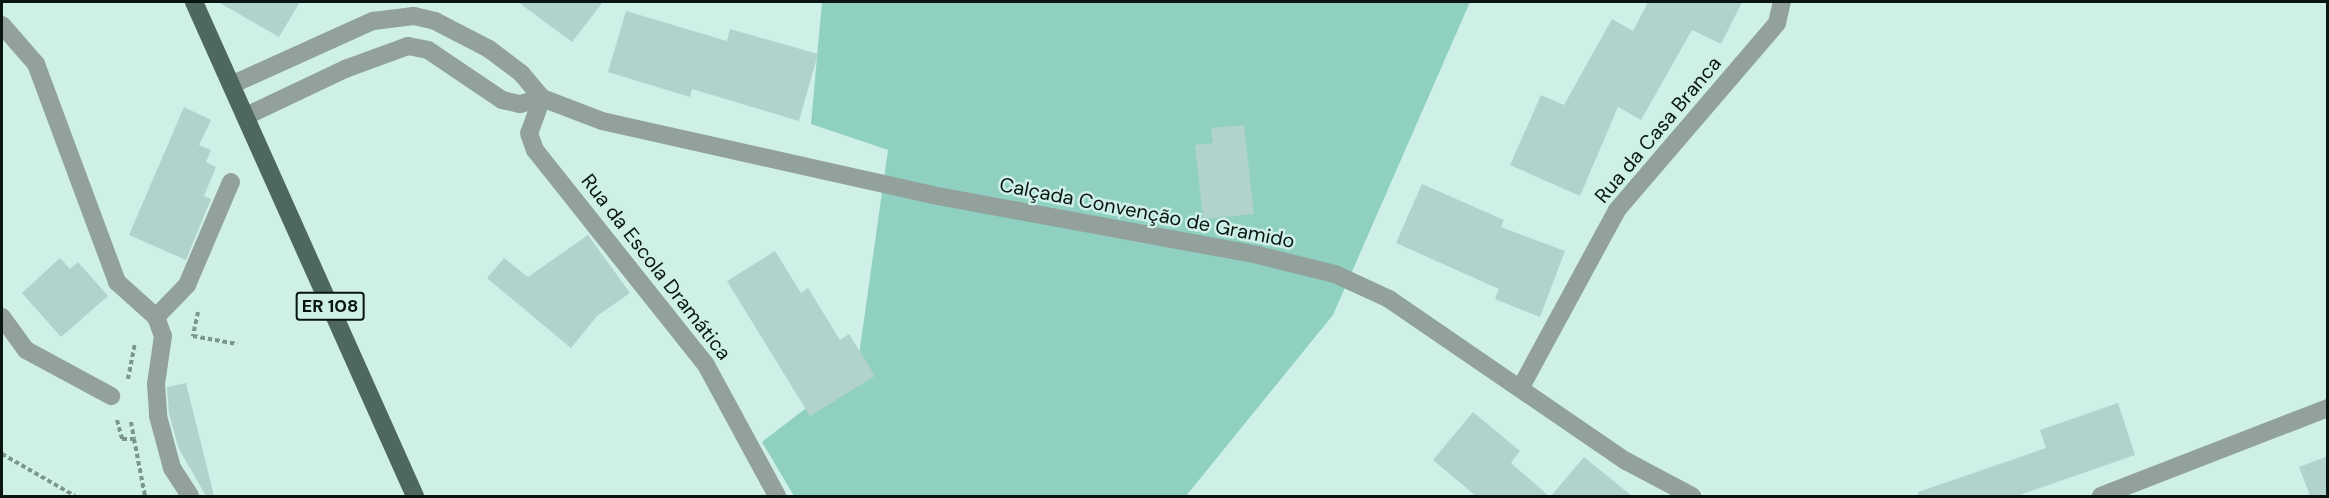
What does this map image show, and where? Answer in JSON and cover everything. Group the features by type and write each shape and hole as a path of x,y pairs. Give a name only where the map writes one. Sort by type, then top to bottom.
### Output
{"main road":[{"name":"ER 108","path":"194,2 415,496"}],"street":[{"name":"Rua da Casa Branca","path":"1521,387 1617,210 1777,24 1782,2"},
{"name":"Calçada Convenção de Gramido","path":"231,85 373,21 396,15 435,21 489,49 521,73 542,98 602,121 932,195 1258,255 1335,274 1389,299 1521,387 1626,461 1692,496"},
{"path":"2,25 36,64 117,282 156,317 163,336 156,384 158,416 172,468 189,496"},
{"name":"Calçada Convenção de Gramido","path":"246,116 345,69 408,46 428,50 502,100 520,104 542,98"},
{"name":"Rua da Escola Dramática","path":"542,98 529,134 535,150 706,365 777,496"},
{"path":"156,317 188,285 231,182"},
{"path":"2,317 26,350 111,396"},
{"path":"2101,496 2328,408"}],"path":[{"path":"199,309 193,336 237,344"},
{"path":"111,396 122,439 134,439 145,496"},
{"path":"2,454 75,496"}],"green space":[{"path":"822,2 1470,2 1333,315 1186,496 794,496 762,442 857,369 888,150 811,124"}],"building":[{"path":"218,2 300,2 279,37"},
{"path":"518,2 603,2 572,42"},
{"path":"1648,2 1742,2 1721,44 1692,30 1641,120 1618,107 1580,196 1510,165 1541,95 1564,105 1612,19 1633,31"},
{"path":"626,11 727,41 730,29 818,54 799,121 692,89 690,97 608,72"},
{"path":"184,107 211,120 199,145 211,150 206,162 216,167 204,196 211,199 186,260 129,235"},
{"path":"1244,125 1254,214 1203,219 1195,145 1213,143 1211,128"},
{"path":"1422,184 1504,220 1501,227 1565,251 1540,317 1495,299 1499,289 1396,243"},
{"path":"588,235 630,293 597,316 571,348 487,278 504,258 528,277"},
{"path":"775,251 801,293 808,288 840,340 849,334 875,376 810,416 727,281"},
{"path":"60,258 70,269 78,262 108,296 61,337 22,293"},
{"path":"186,383 214,496 206,496 179,449 169,414 167,387"},
{"path":"2118,403 2135,455 2017,496 1918,496 1918,492 2046,448 2040,430"},
{"path":"1473,412 1520,451 1511,463 1549,496 1476,496 1433,460"},
{"path":"2328,456 2328,496 2310,496 2299,467"},
{"path":"1584,457 1632,496 1551,496"}]}
